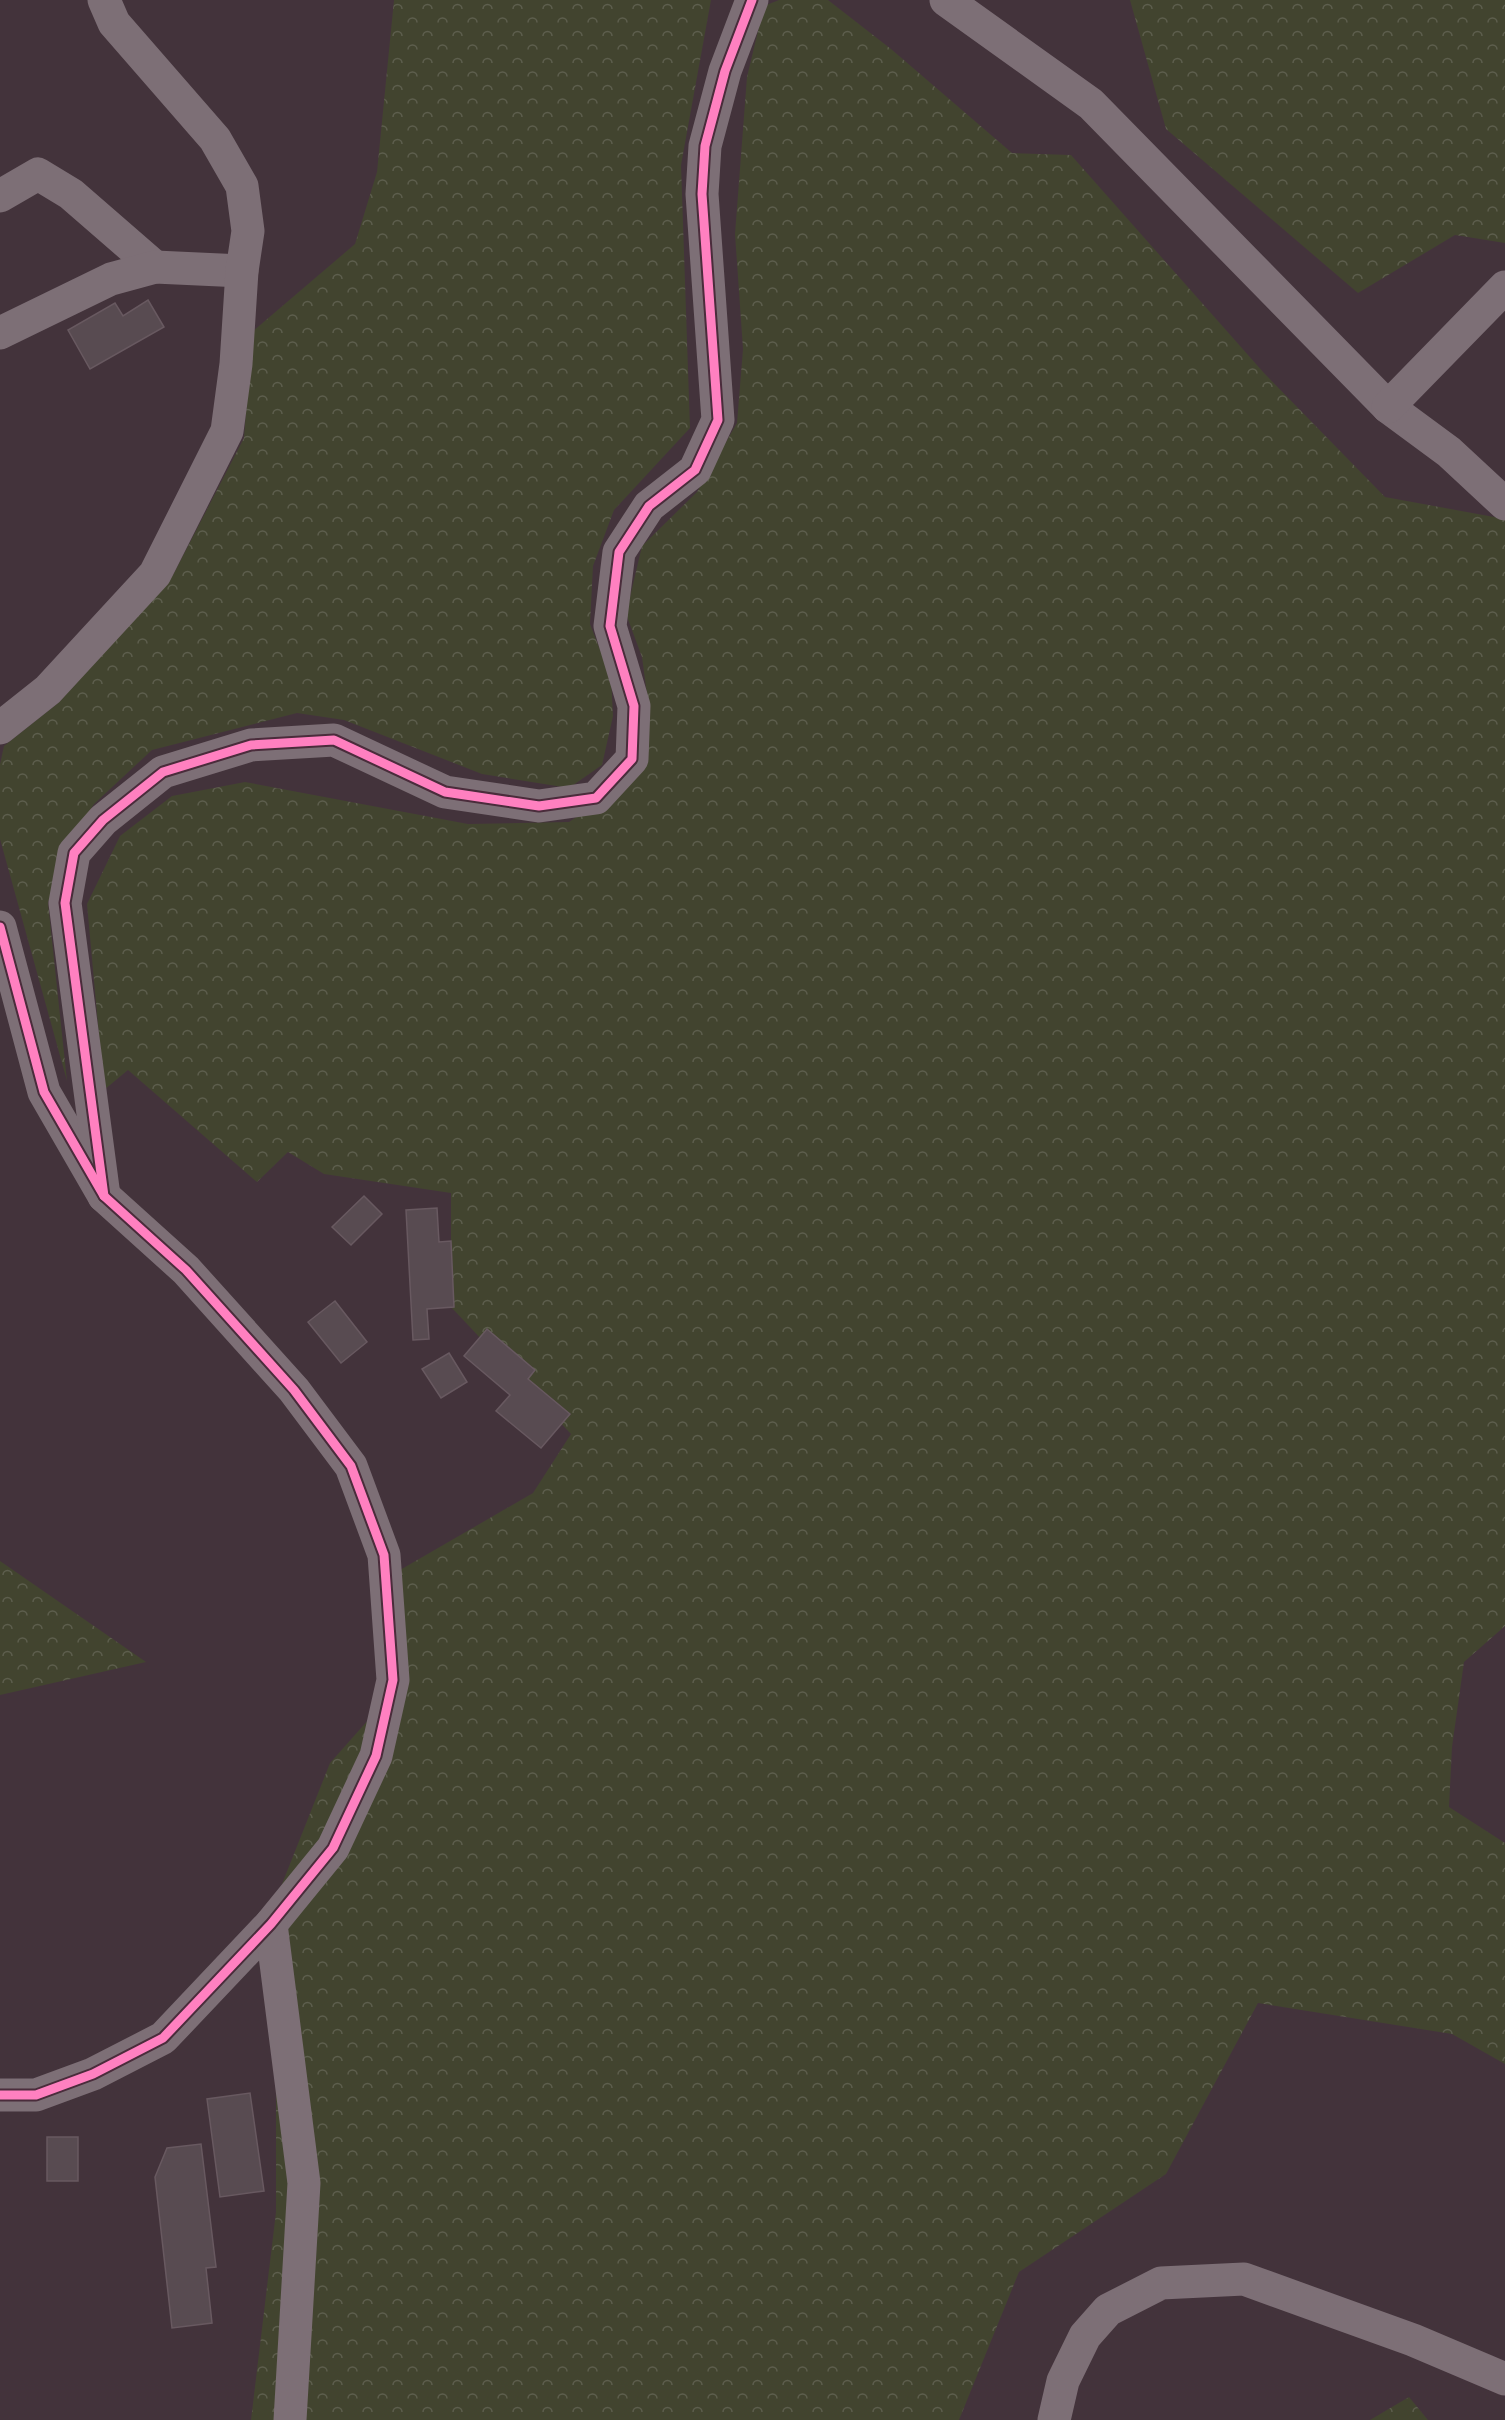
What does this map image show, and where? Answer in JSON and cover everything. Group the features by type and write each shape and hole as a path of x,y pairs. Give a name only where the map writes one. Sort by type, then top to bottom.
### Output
{"street":[{"path":"0,728 48,690 155,574 227,431 236,364 242,271 248,231 242,186 215,139 114,23 104,0"},
{"path":"104,1196 65,903 75,853 102,820 163,772 251,746 334,740 444,792 539,806 596,798 632,759 634,706 610,626 619,552 649,506 695,470 718,420 702,194 705,146 725,71 752,0"},
{"path":"946,0 1091,104 1388,407 1449,452 1505,504"},
{"path":"0,196 38,174 71,194 155,267"},
{"path":"0,333 111,279 155,267 242,271"},
{"path":"1388,407 1505,287"},
{"path":"0,927 44,1092 104,1196 186,1270 294,1390 351,1466 384,1555 393,1680 376,1756 333,1848 271,1924 163,2038 93,2074 36,2095 0,2095"},
{"path":"271,1924 304,2183 300,2288 290,2420"},
{"path":"1054,2420 1063,2381 1085,2336 1108,2310 1161,2283 1244,2280 1413,2340 1505,2379"}],"green space":[{"path":"394,0 711,0 681,165 690,428 614,510 593,566 590,624 611,678 613,716 602,765 569,788 482,774 344,720 297,713 152,750 94,804 67,846 48,903 67,1081 0,839 0,764 4,746 58,703 173,575 244,438 252,332 355,244 377,172"},
{"path":"779,0 828,0 891,49 1012,153 1071,155 1264,373 1385,497 1505,519 1505,1626 1464,1662 1452,1747 1449,1807 1505,1843 1505,2064 1452,2034 1258,2003 1166,2174 1019,2272 959,2420 251,2420 276,2212 276,2073 263,1932 330,1763 409,1674 381,1581 533,1493 571,1434 451,1307 451,1193 324,1174 288,1152 257,1182 128,1070 104,1090 87,904 120,836 172,796 245,782 468,824 569,822 640,774 650,717 642,657 626,614 642,546 697,492 737,423 743,349 735,234 747,77 764,6"},
{"path":"1130,0 1505,0 1505,243 1455,235 1358,293 1166,129"},
{"path":"0,1561 146,1662 0,1695"},
{"path":"1409,2397 1428,2420 1370,2420"}],"building":[{"path":"148,300 164,327 90,369 68,330 115,303 123,316"},
{"path":"364,1196 382,1214 351,1245 332,1227"},
{"path":"437,1208 439,1242 451,1241 454,1307 427,1309 429,1339 413,1340 406,1210"},
{"path":"335,1301 367,1342 341,1363 308,1322"},
{"path":"487,1329 535,1370 528,1379 570,1414 541,1448 496,1411 510,1395 464,1356"},
{"path":"449,1353 467,1382 441,1398 422,1369"},
{"path":"250,2093 264,2191 220,2197 207,2099"},
{"path":"47,2137 78,2137 78,2181 47,2181"},
{"path":"201,2144 216,2267 206,2268 212,2323 172,2328 155,2177 167,2148"}],"cycle path":[{"path":"104,1196 65,903 74,853 103,820 163,772 251,745 334,740 445,792 539,806 596,798 632,759 634,706 610,626 619,552 649,506 695,470 718,420 702,194 705,146 725,71 752,0"},
{"path":"0,927 44,1092 104,1196 186,1270 294,1390 351,1466 384,1555 393,1680 376,1756 333,1848 271,1924 163,2038 93,2074 36,2095 0,2095"}]}
